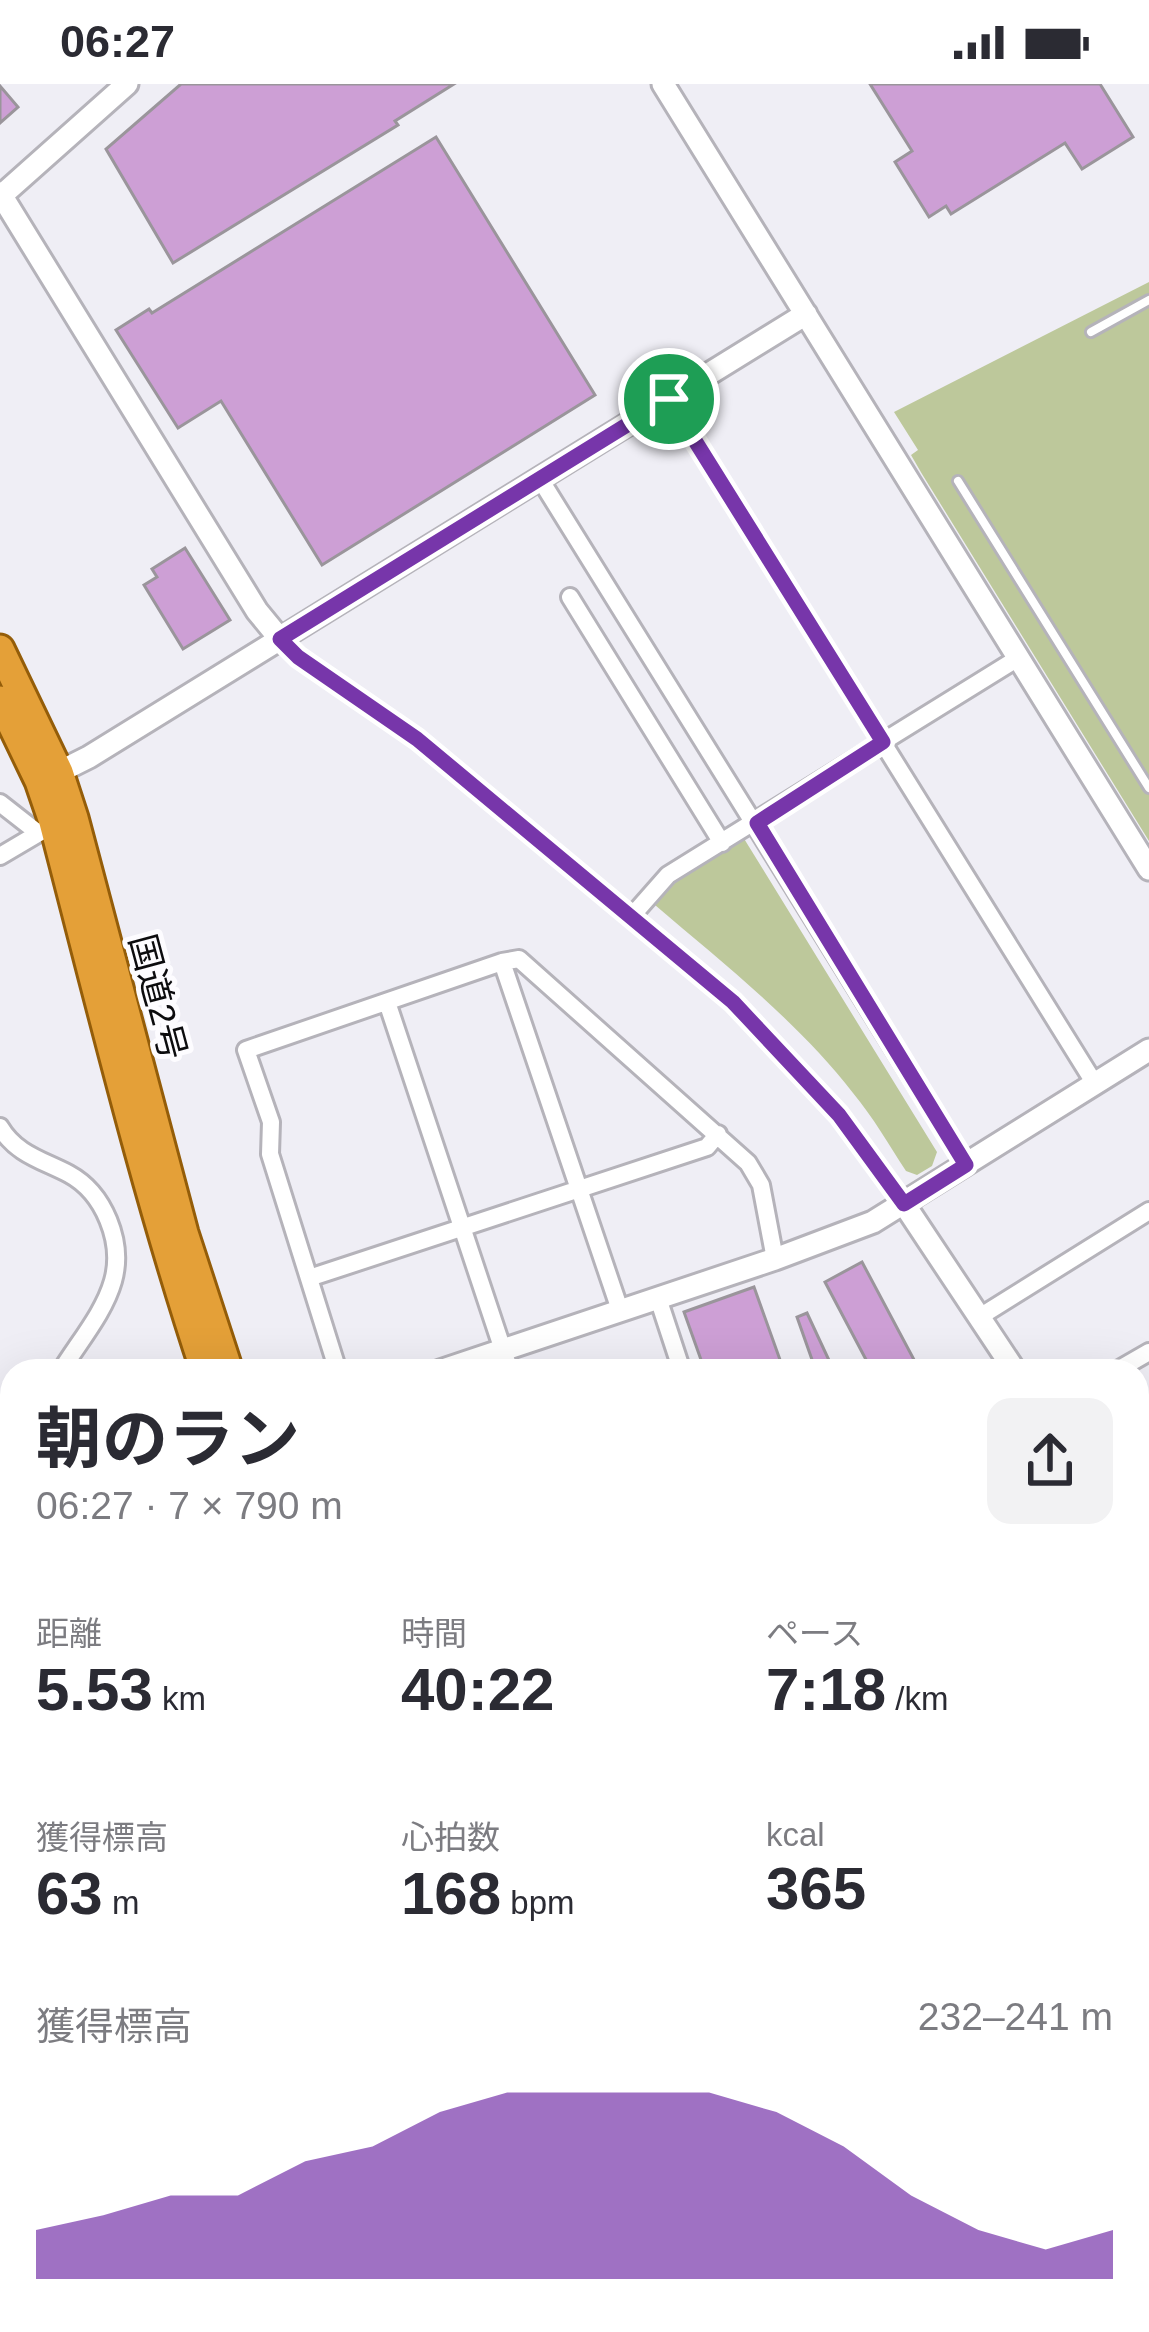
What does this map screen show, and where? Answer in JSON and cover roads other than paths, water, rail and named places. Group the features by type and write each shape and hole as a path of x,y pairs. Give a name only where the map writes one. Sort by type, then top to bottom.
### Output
{"highway":[{"name":"国道2号","path":"0,649 49,777 55,824 161,1239 201,1359"},
{"name":"国道2号","path":"0,700 49,777"},
{"name":"国道2号","path":"55,824 225,1359"}],"street":[{"path":"127,84 1,195 257,611 298,657 417,739 733,1002 839,1115 1008,1359"},
{"path":"663,84 1149,869"},
{"path":"49,777 806,314"},
{"path":"669,399 1095,1084"},
{"path":"540,479 966,1165"},
{"path":"570,597 722,843"},
{"path":"632,917 668,875 1018,658"},
{"path":"0,803 55,824"},
{"path":"0,856 55,824"},
{"path":"334,1359 270,1154 271,1122 246,1050 502,962 519,959 748,1163 760,1185 775,1259"},
{"path":"502,962 620,1310"},
{"path":"387,1002 506,1359"},
{"path":"508,1359 620,1310 873,1222 1149,1050"},
{"path":"0,1126 27,1156 84,1185 109,1219 116,1262 113,1280 69,1359"},
{"path":"309,1278 707,1147 718,1134"},
{"path":"981,1316 1149,1211"},
{"path":"658,1298 678,1359"}],"lane":[{"path":"1090,332 1149,301"},
{"path":"958,481 1149,788"}]}
